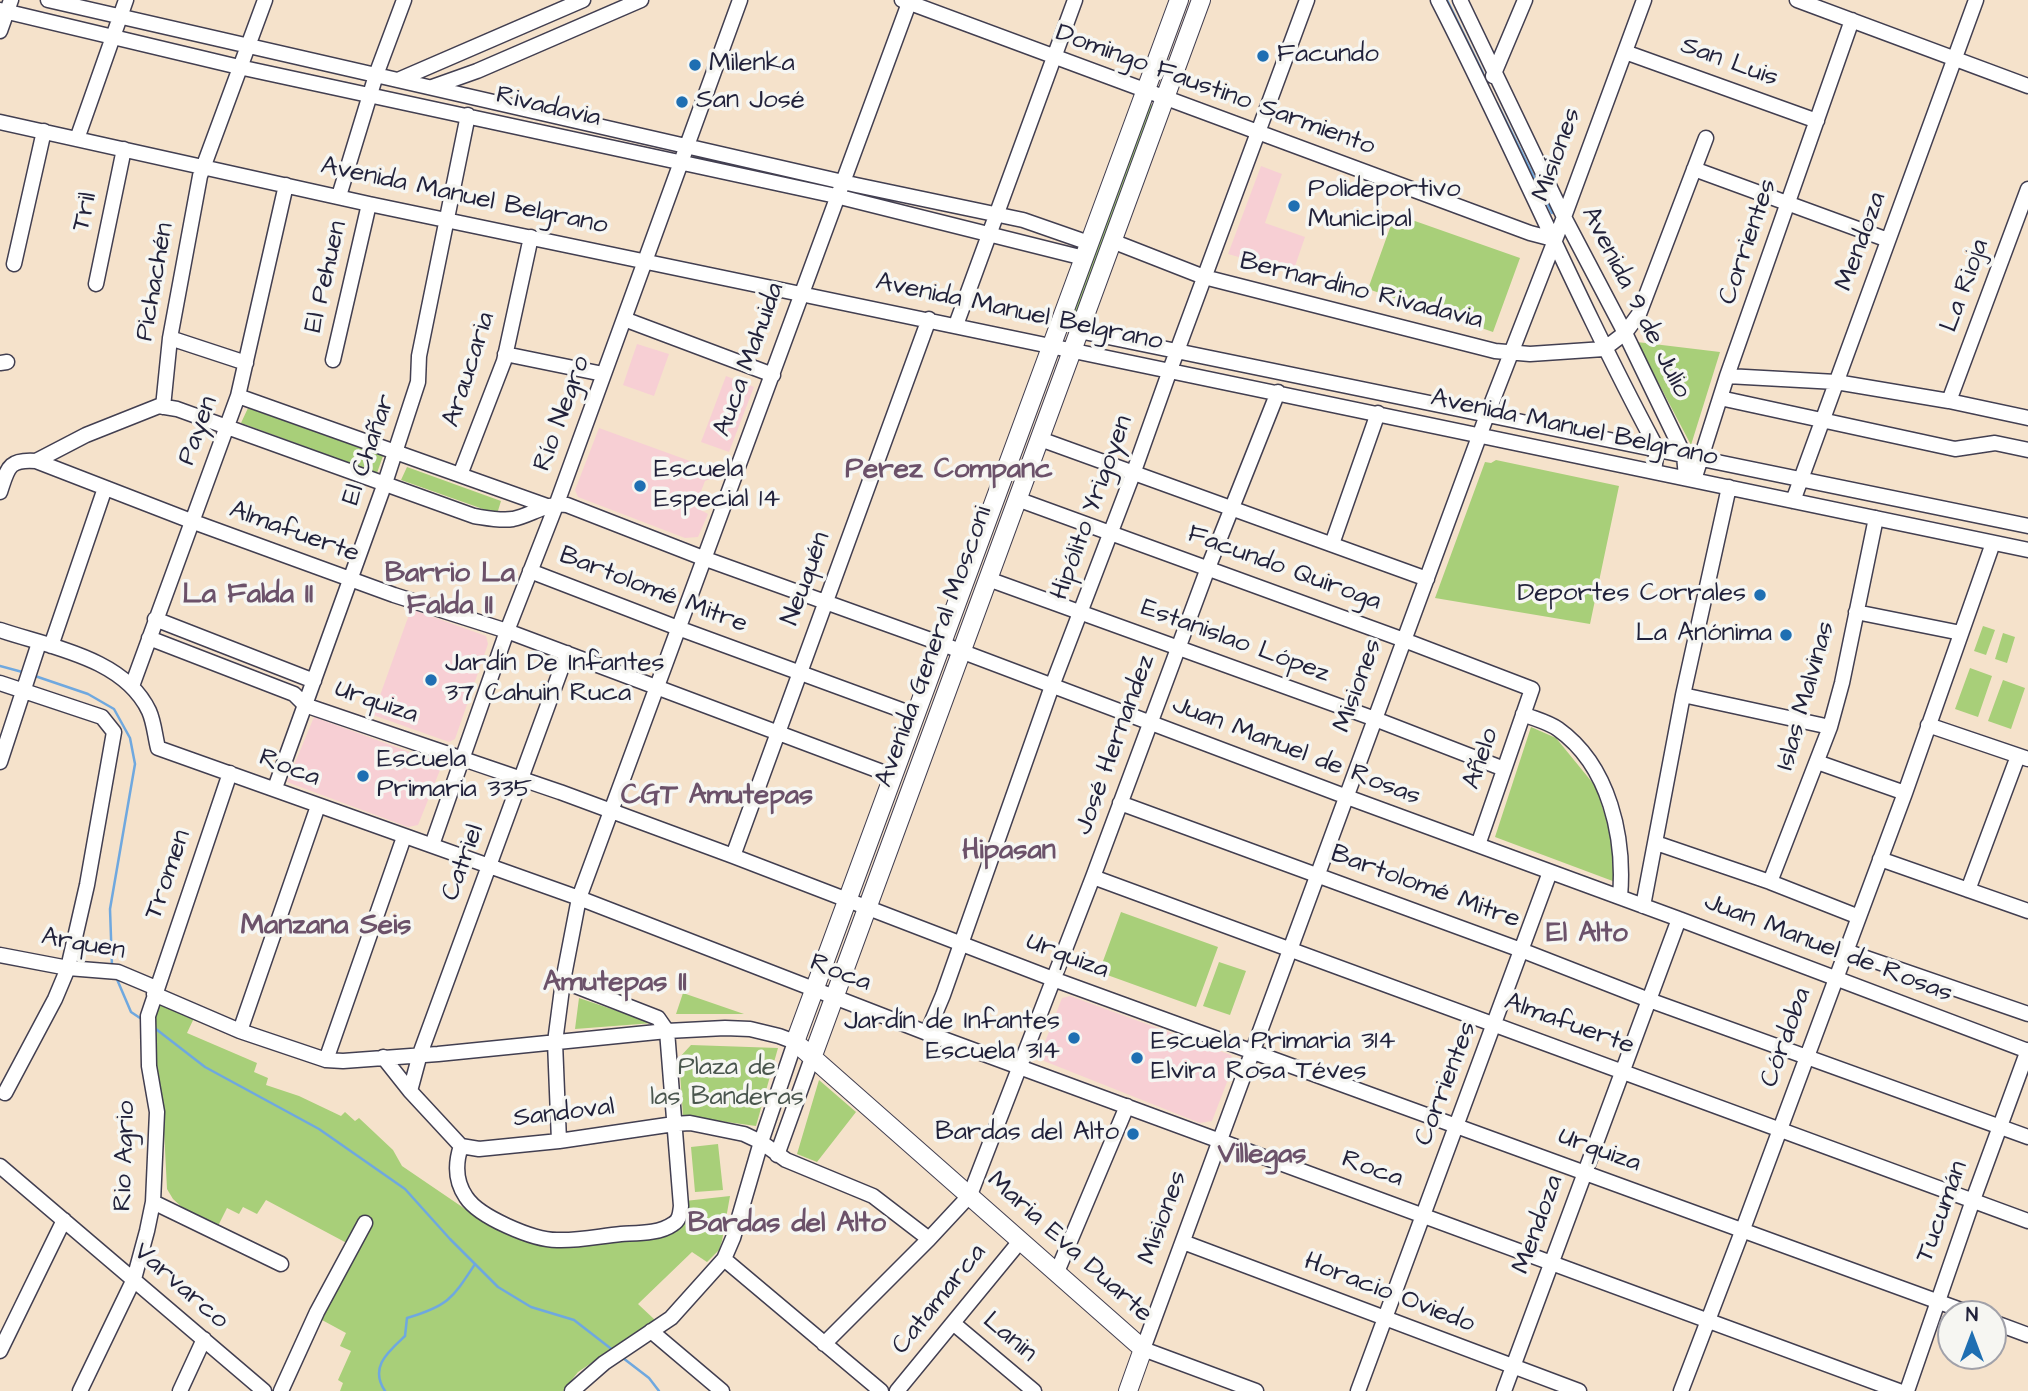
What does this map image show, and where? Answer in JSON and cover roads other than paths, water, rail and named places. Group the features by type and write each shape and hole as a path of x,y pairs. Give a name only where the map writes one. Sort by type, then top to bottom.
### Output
{"main road":[{"name":"Avenida General Mosconi","path":"795,1042 1179,0"},
{"name":"Avenida General Mosconi","path":"811,1058 1201,0"},
{"name":"Maria Eva Duarte","path":"795,1042 1143,1349"},
{"name":"Misiones","path":"1128,1391 1143,1349"}],"street":[{"name":"Rivadavia","path":"48,0 686,146 990,233 1086,251"},
{"path":"77,139 126,0"},
{"name":"Pichachén","path":"163,407 170,338 202,167 211,150 265,0"},
{"path":"339,196 376,75 404,0"},
{"path":"596,20 585,0 398,80 389,88 396,99 433,87 477,71 596,20 641,0"},
{"name":"Río Negro","path":"432,845 552,505 624,319 740,0"},
{"path":"956,325 1075,0"},
{"name":"Hipólito Yrigoyen","path":"927,1033 1052,686 1307,0"},
{"name":"Avenida 9 de Julio","path":"1438,0 1484,89 1604,349 1657,450"},
{"name":"Avenida 9 de Julio","path":"1460,0 1564,217 1625,333 1684,455 1690,479"},
{"path":"1484,89 1496,73 1525,0"},
{"name":"Misiones","path":"1143,1349 1487,415 1644,0"},
{"path":"1797,0 2028,86"},
{"name":"Mendoza","path":"1793,500 1976,0"},
{"name":"Domingo Faustino Sarmiento","path":"904,2 1530,233 1553,239"},
{"name":"Auca Mahuida","path":"559,1141 555,1042 563,981 579,898 773,375 904,2"},
{"name":"Rivadavia","path":"6,7 239,67 396,99 680,163 1023,220 1086,251"},
{"path":"0,31 6,7"},
{"name":"Corrientes","path":"1690,479 1700,458 1852,20"},
{"name":"San Luis","path":"1625,52 1817,121"},
{"name":"El Chañar","path":"275,789 396,453 418,382 419,356 468,115"},
{"name":"Avenida Manuel Belgrano","path":"0,122 369,204 801,292 2025,550"},
{"path":"14,264 44,131"},
{"path":"1604,349 1625,333 1639,314 1706,138"},
{"name":"Tril","path":"96,284 124,149"},
{"path":"1694,169 1888,240"},
{"name":"Payen","path":"131,686 239,396 286,185"},
{"name":"La Rioja","path":"1949,401 2028,188"},
{"name":"El Pehuen","path":"333,360 369,204"},
{"name":"Araucaria","path":"460,475 505,354 531,237"},
{"name":"Bernardino Rivadavia","path":"1112,241 1204,277 1510,354 1604,349"},
{"path":"624,319 773,375"},
{"name":"Neuquén","path":"733,856 929,319"},
{"path":"1079,331 2028,528 2025,550"},
{"path":"170,338 246,363"},
{"path":"505,354 603,374"},
{"path":"1727,376 1836,382 1949,401 2028,418"},
{"name":"José Hernandez","path":"824,1344 970,1195 1093,877 1208,568 1278,392"},
{"name":"Juan Manuel de Rosas","path":"239,396 460,475 552,505 567,505 703,558 961,651 2028,1050"},
{"path":"1720,398 1955,449 1994,443 2028,450"},
{"path":"0,492 13,463 21,460 36,461 86,435 163,407 177,409 474,516 513,519 552,505"},
{"path":"1332,544 1378,413"},
{"path":"1040,439 1427,579"},
{"path":"1654,471 1657,450"},
{"name":"Almafuerte","path":"36,461 191,522 508,631 893,776"},
{"path":"1643,906 1683,695 1729,487"},
{"path":"0,762 23,691 45,645 105,488"},
{"name":"Facundo Quiroga","path":"1017,499 1532,689"},
{"name":"Islas Malvinas","path":"1769,882 1830,727 1842,683 1876,518"},
{"name":"Córdoba","path":"1681,1391 1905,793 1993,543"},
{"name":"Bartolomé Mitre","path":"530,571 915,715"},
{"name":"Estanislao López","path":"988,579 1375,719 1504,769"},
{"path":"1856,612 1961,633"},
{"name":"Urquiza","path":"155,620 314,681"},
{"path":"0,630 89,660 115,673 131,686"},
{"name":"Urquiza","path":"149,638 294,694 305,705 611,811 1253,1053 1937,1301"},
{"name":"Catriel","path":"410,1091 420,1054 567,653"},
{"path":"0,683 102,717 114,732 87,885 68,968 55,999 5,1093"},
{"name":"Roca","path":"131,686 150,713 158,748 579,898 927,1033 1899,1391"},
{"name":"Añelo","path":"1478,845 1532,689"},
{"path":"1683,695 1830,727"},
{"path":"1523,715 1560,731 1577,747 1602,782 1612,808 1618,839 1622,876 1620,897"},
{"path":"1928,725 2023,758 1968,890"},
{"path":"1817,762 1905,793"},
{"name":"Tromen","path":"155,991 230,773"},
{"name":"Bartolomé Mitre","path":"1120,803 1318,874 1649,1000 2028,1137"},
{"path":"240,1031 318,806"},
{"path":"326,1060 404,837"},
{"path":"1656,842 1859,917"},
{"path":"1880,859 2028,911"},
{"name":"Corrientes","path":"1358,1391 1550,872"},
{"name":"Almafuerte","path":"1093,877 2028,1221"},
{"name":"Mendoza","path":"1504,1391 1679,919"},
{"path":"1846,951 2028,1014"},
{"name":"Arquen","path":"0,955 68,968 118,971 155,991"},
{"path":"383,1057 410,1091 461,1146 456,1159 456,1176 467,1199 510,1227 555,1241 652,1231 675,1223 680,1217 681,1206 667,1031 658,1018 563,981"},
{"name":"Maria Eva Duarte","path":"155,991 240,1031 326,1060 343,1061 667,1031 750,1030 795,1042"},
{"name":"Rio Agrio","path":"80,1391 134,1279 153,1202 157,1112 149,1066 148,1016 155,991"},
{"name":"Avenida General Mosconi","path":"724,1259 795,1042"},
{"name":"Tucumán","path":"1938,1300 2028,1050"},
{"name":"Avenida General Mosconi","path":"777,1155 811,1058"},
{"path":"1057,1272 1126,1106"},
{"name":"Sandoval","path":"461,1146 478,1149 559,1141 690,1123 730,1130 761,1142 777,1155 873,1196 929,1239"},
{"name":"Varvarco","path":"0,1166 264,1391"},
{"path":"153,1202 281,1264"},
{"path":"0,1350 64,1220"},
{"path":"281,1391 317,1312 365,1223"},
{"name":"Catamarca","path":"897,1391 1021,1240"},
{"name":"Horacio Oviedo","path":"1182,1242 1579,1391"},
{"path":"572,1391 604,1363 671,1318 724,1259 881,1391"},
{"name":"Tucumán","path":"1906,1391 1937,1304"},
{"name":"Lanin","path":"953,1323 1034,1391"},
{"path":"2007,1327 2028,1335"},
{"path":"651,1331 722,1391"},
{"path":"180,1391 204,1339"},
{"name":"Maria Eva Duarte","path":"1143,1349 1256,1391"}],"waterway":[{"path":"1447,0 1483,73"},
{"path":"1497,103 1552,213"},
{"path":"0,666 26,673"},
{"path":"35,676 88,694 114,709 130,738 135,764 110,909 112,966"},
{"path":"116,977 131,1012 143,1020"},
{"path":"152,1026 205,1067 319,1129 405,1189 498,1287 531,1307 574,1320 614,1351"},
{"path":"385,1391 379,1375 380,1367 387,1354 405,1336 407,1318 448,1300 475,1264"},
{"path":"623,1358 649,1378 659,1391"}],"place":[{"name":"Facundo","path":"1263,56"},
{"name":"Milenka","path":"695,65"},
{"name":"San José","path":"682,102"},
{"name":"Polideportivo Municipal","path":"1294,206"},
{"name":"Escuela Especial 14","path":"640,486"},
{"name":"Deportes Corrales","path":"1760,595"},
{"name":"La Anónima","path":"1786,635"},
{"name":"Jardín De Infantes 37 Cahuin Ruca","path":"431,680"},
{"name":"Escuela Primaria 335","path":"363,776"},
{"name":"Jardín de Infantes Escuela 314","path":"1074,1038"},
{"name":"Escuela Primaria 314 Elvira Rosa Téves","path":"1137,1058"},
{"name":"Bardas del Alto","path":"1133,1134"}],"district":[{"name":"Perez Companc","path":"949,471"},
{"name":"Barrio La Falda II","path":"450,591"},
{"name":"La Falda II","path":"248,596"},
{"name":"CGT Amutepas","path":"717,797"},
{"name":"Hipasan","path":"1009,852"},
{"name":"Manzana Seis","path":"326,927"},
{"name":"El Alto","path":"1587,935"},
{"name":"Amutepas II","path":"615,984"},
{"name":"Villegas","path":"1262,1156"},
{"name":"Bardas del Alto","path":"787,1225"}],"park label":[{"name":"Plaza de las Banderas","path":"727,1084"}]}
